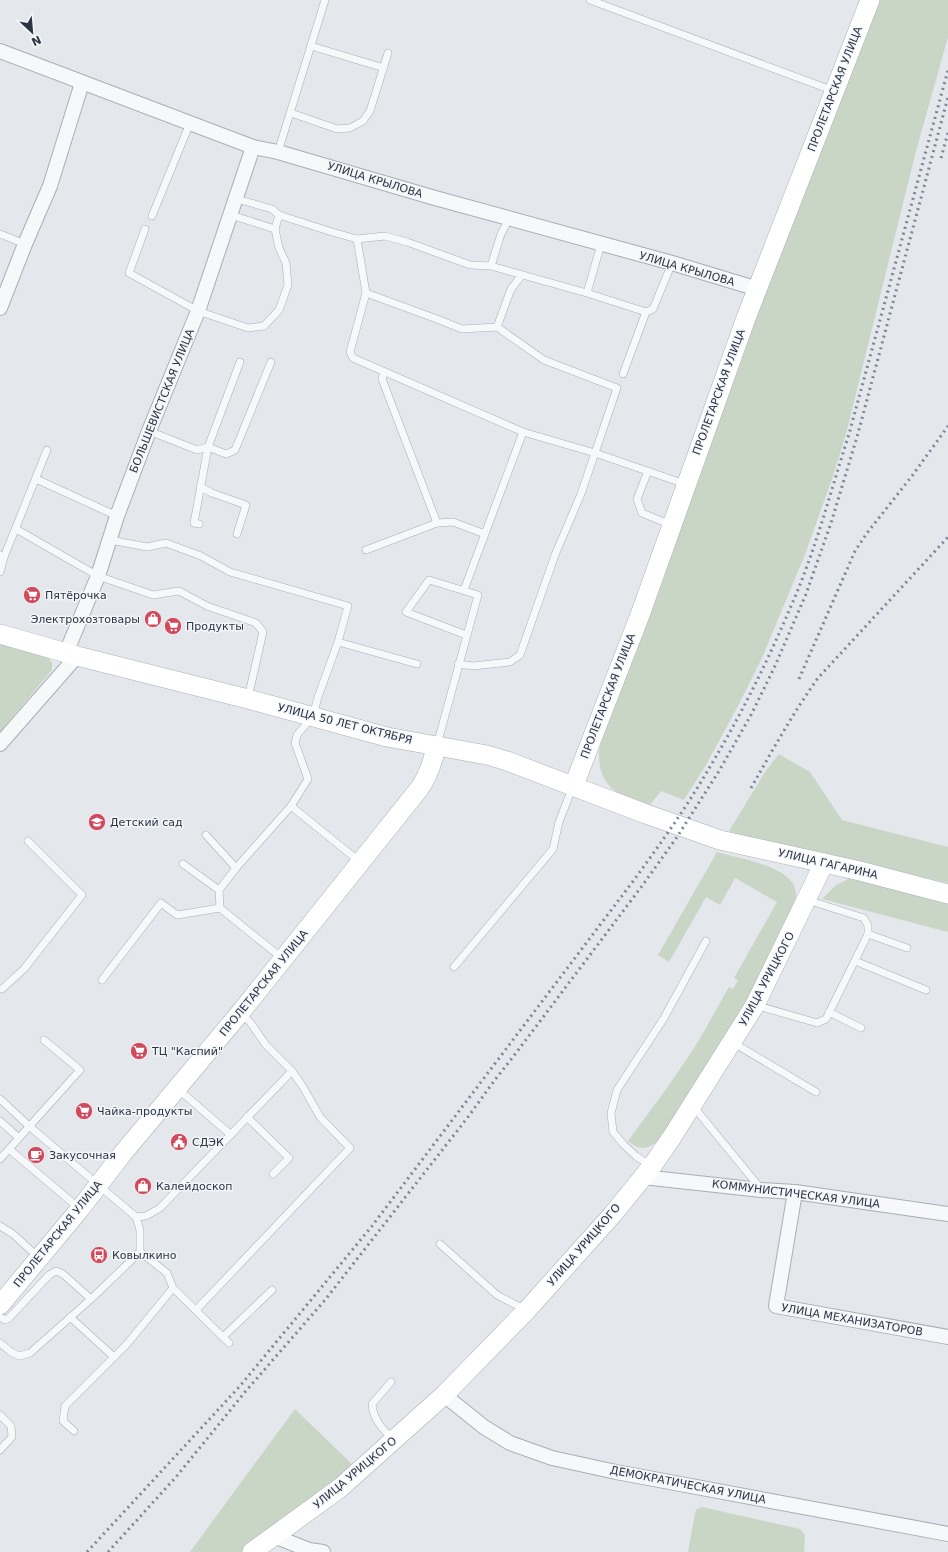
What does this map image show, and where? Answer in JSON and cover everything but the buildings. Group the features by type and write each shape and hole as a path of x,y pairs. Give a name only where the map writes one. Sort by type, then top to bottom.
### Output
{"street":[{"name":"ПРОЛЕТАРСКАЯ УЛИЦА","path":"574,785 640,615 671,525 758,289 870,0"},
{"name":"УЛИЦА КРЫЛОВА","path":"0,51 253,146 509,219 672,263 758,289"},
{"path":"0,308 50,186 82,83"},
{"name":"БОЛЬШЕВИСТСКАЯ УЛИЦА","path":"0,744 71,654 117,516 149,431 198,311 237,199 253,146"},
{"name":"УЛИЦА 50 ЛЕТ ОКТЯБРЯ","path":"0,634 71,654 314,716 387,737 507,760 646,814 708,836"},
{"name":"ПРОЛЕТАРСКАЯ УЛИЦА","path":"0,1305 80,1209 123,1153 240,1013 361,863 426,779 433,763 436,746"},
{"name":"УЛИЦА ГАГАРИНА","path":"708,836 720,840 860,871 948,894"},
{"name":"УЛИЦА УРИЦКОГО","path":"252,1552 340,1488 444,1396 526,1310 613,1214 647,1172 692,1106 755,1005 824,863"},
{"name":"КОММУНИСТИЧЕСКАЯ УЛИЦА","path":"647,1172 761,1190 795,1192 948,1214"},
{"name":"УЛИЦА МЕХАНИЗАТОРОВ","path":"795,1192 776,1306 948,1337"},
{"name":"ДЕМОКРАТИЧЕСКАЯ УЛИЦА","path":"444,1396 484,1427 510,1443 552,1458 624,1474 948,1534"},
{"path":"274,1536 309,1550 323,1552"}],"lane":[{"path":"278,152 325,0"},
{"path":"590,0 835,91"},
{"path":"312,46 384,68"},
{"path":"291,113 337,129 350,128 363,121 370,111 388,53"},
{"path":"152,216 190,123"},
{"path":"237,199 272,209 279,215 357,239 385,236 407,242 470,265 491,266 646,312 653,309 672,263"},
{"path":"231,215 275,229"},
{"path":"145,229 128,273 198,311 248,328 264,326 279,310 288,285 286,263 279,248 275,229 279,215"},
{"path":"491,266 501,234 509,219"},
{"path":"0,234 25,244"},
{"path":"357,239 366,293 350,352 353,358 523,432 595,453 686,484"},
{"path":"586,293 601,244"},
{"path":"497,327 511,289 522,275"},
{"path":"366,293 437,318 462,330 497,327 544,360 617,388 581,494 555,555 520,655 510,662 473,666 458,664"},
{"path":"623,374 646,312"},
{"path":"199,524 194,523 208,447 240,362"},
{"path":"149,431 196,450 208,447 226,454 235,450 271,362"},
{"path":"384,372 382,378 436,523"},
{"path":"464,590 523,432"},
{"path":"0,572 2,556 16,529 47,450"},
{"path":"648,471 637,499 642,513 671,525"},
{"path":"36,479 117,516"},
{"path":"200,487 212,493 246,505 237,534"},
{"path":"366,550 436,523 453,522 485,534"},
{"path":"16,529 98,576 153,595 179,591 207,606 256,623 263,632 248,699"},
{"path":"110,540 147,548 166,543 201,556 230,572 348,606 338,642 318,697 314,716 297,735 295,743 308,779 292,806 236,868 219,890 220,908"},
{"path":"436,746 478,595 429,580 406,612 466,635"},
{"path":"338,642 417,664"},
{"path":"454,967 553,849 559,822 574,785"},
{"path":"292,806 361,863"},
{"path":"206,835 236,868"},
{"path":"1,989 24,968 82,895 28,841"},
{"path":"183,864 219,890"},
{"path":"755,1005 817,1023 826,1020 868,934 868,926 864,918 807,900"},
{"path":"102,980 161,903 177,914 220,908 283,959"},
{"path":"868,934 907,948"},
{"path":"647,1172 613,1132 611,1113 617,1090 664,1018 706,941"},
{"path":"855,961 926,990"},
{"path":"829,1012 861,1028"},
{"path":"196,1310 350,1148 320,1117 303,1086 292,1071 266,1045 250,1022 240,1013"},
{"path":"0,1159 80,1070 44,1040"},
{"path":"732,1042 816,1092"},
{"path":"136,1217 146,1216 160,1208 292,1071"},
{"path":"177,1088 231,1135"},
{"path":"0,1098 29,1126 136,1217 140,1230 140,1252 91,1299 30,1353 19,1356 11,1352 0,1343"},
{"path":"692,1106 761,1190"},
{"path":"247,1117 289,1158 273,1174"},
{"path":"0,1121 19,1138"},
{"path":"9,1149 80,1209"},
{"path":"0,1226 13,1234 39,1257"},
{"path":"440,1244 497,1295 526,1310"},
{"path":"140,1252 167,1274 173,1288 224,1336 228,1343"},
{"path":"0,1317 5,1320 9,1318 49,1275 56,1272 63,1274 91,1299"},
{"path":"74,1431 63,1421 64,1406 114,1357 173,1288"},
{"path":"224,1336 272,1290"},
{"path":"70,1317 114,1357"},
{"path":"391,1382 372,1404 372,1410 380,1427 395,1440"},
{"path":"0,1415 11,1426 12,1437 0,1450"}],"green space":[{"path":"879,0 948,0 948,37 916,151 846,434 806,552 762,658 737,708 706,765 684,800 661,791 649,806 620,794 613,790 608,784 601,771 599,755 601,740 695,475"},
{"path":"0,643 47,656 52,663 52,670 0,732"},
{"path":"779,754 810,772 842,820 948,847 948,883 749,838 729,831 765,772"},
{"path":"717,852 759,863 788,877 793,884 797,902 747,1000 661,1138 649,1147 637,1147 628,1141 691,1053 729,987 733,989 738,980 734,978 777,902 735,878 720,905 706,897 669,962 658,955"},
{"path":"848,879 859,879 948,901 948,932 822,899 835,886"},
{"path":"295,1409 359,1471 247,1552 190,1552"},
{"path":"702,1507 800,1529 805,1535 804,1552 688,1552 695,1513 696,1510"}],"railway":[{"path":"87,1552 240,1386 372,1226 634,880 684,809 723,744 746,702 778,637 805,573 849,434 948,70"},
{"path":"108,1552 176,1477 245,1392 325,1300 468,1117 642,886 677,837 719,771 751,715 775,666 806,594 831,523 857,437 948,97"},
{"path":"941,158 948,133"},
{"path":"799,679 855,551 948,426"},
{"path":"751,788 791,718 818,678 948,537"}],"place":[{"name":"Пятёрочка","path":"32,595"},
{"name":"Электрохозтовары","path":"153,619"},
{"name":"Продукты","path":"173,626"},
{"name":"Детский сад","path":"97,822"},
{"name":"ТЦ \"Каспий\"","path":"139,1051"},
{"name":"Чайка-продукты","path":"84,1111"},
{"name":"СДЭК","path":"179,1142"},
{"name":"Закусочная","path":"36,1155"},
{"name":"Калейдоскоп","path":"143,1186"},
{"name":"Ковылкино","path":"99,1255"}]}
